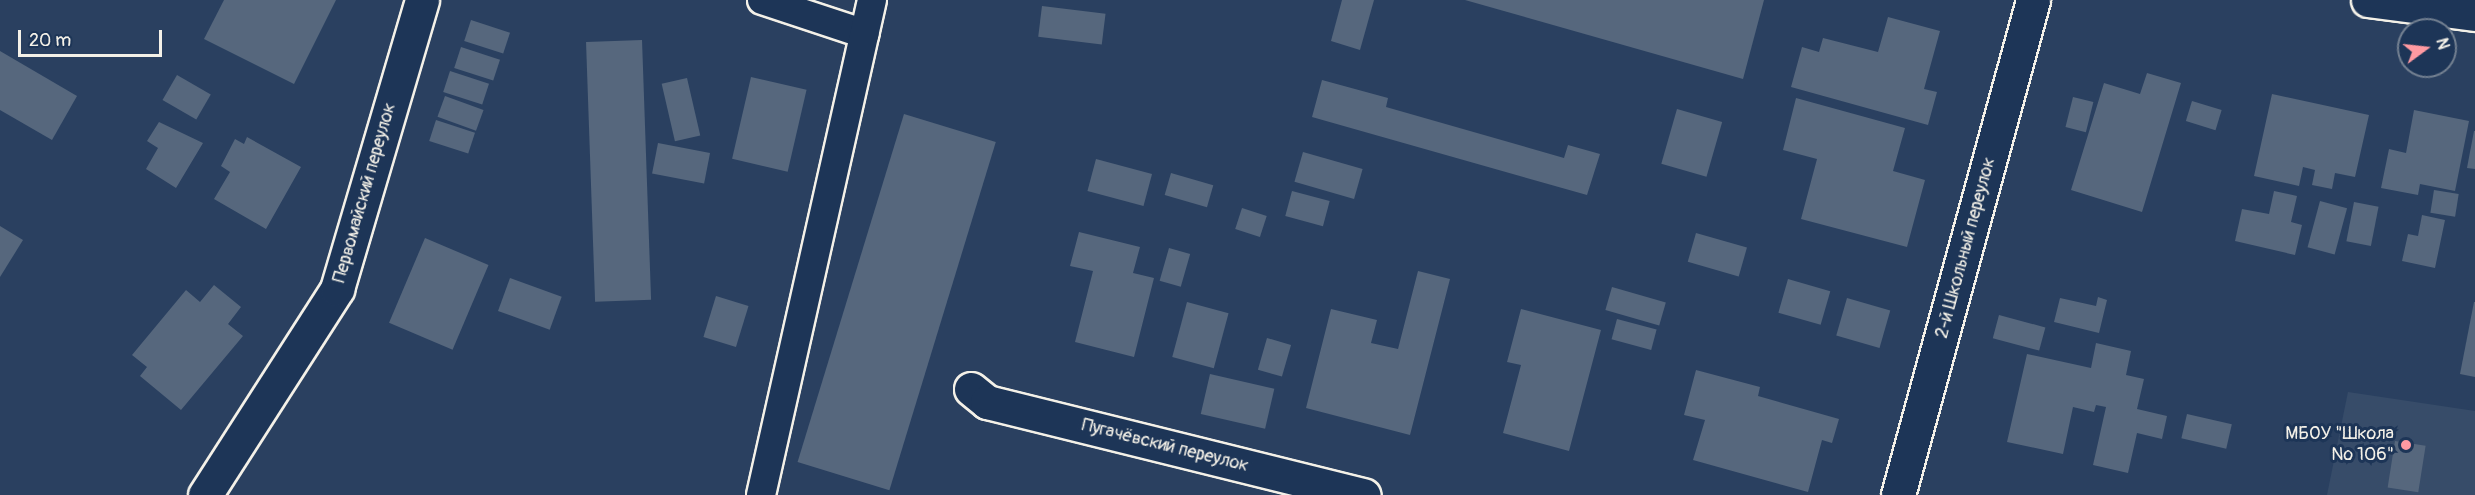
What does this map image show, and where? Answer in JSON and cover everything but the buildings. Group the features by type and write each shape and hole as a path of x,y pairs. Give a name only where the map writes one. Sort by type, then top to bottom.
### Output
{"street":[{"name":"Первомайский переулок","path":"205,495 337,288 422,0"},
{"name":"2-й Школьный переулок","path":"1898,495 2033,0"},
{"path":"2368,0 2475,14"},
{"name":"Пугачёвский переулок","path":"971,389 987,402 1364,495"}],"lane":[{"path":"762,0 865,34"},
{"path":"761,495 872,0"}],"shaded area":[{"name":"МБОУ \"Школа № 106\"","path":"2348,392 2475,411 2475,495 2327,495"}],"place":[{"name":"МБОУ \"Школа № 106\"","path":"2406,445"}]}
